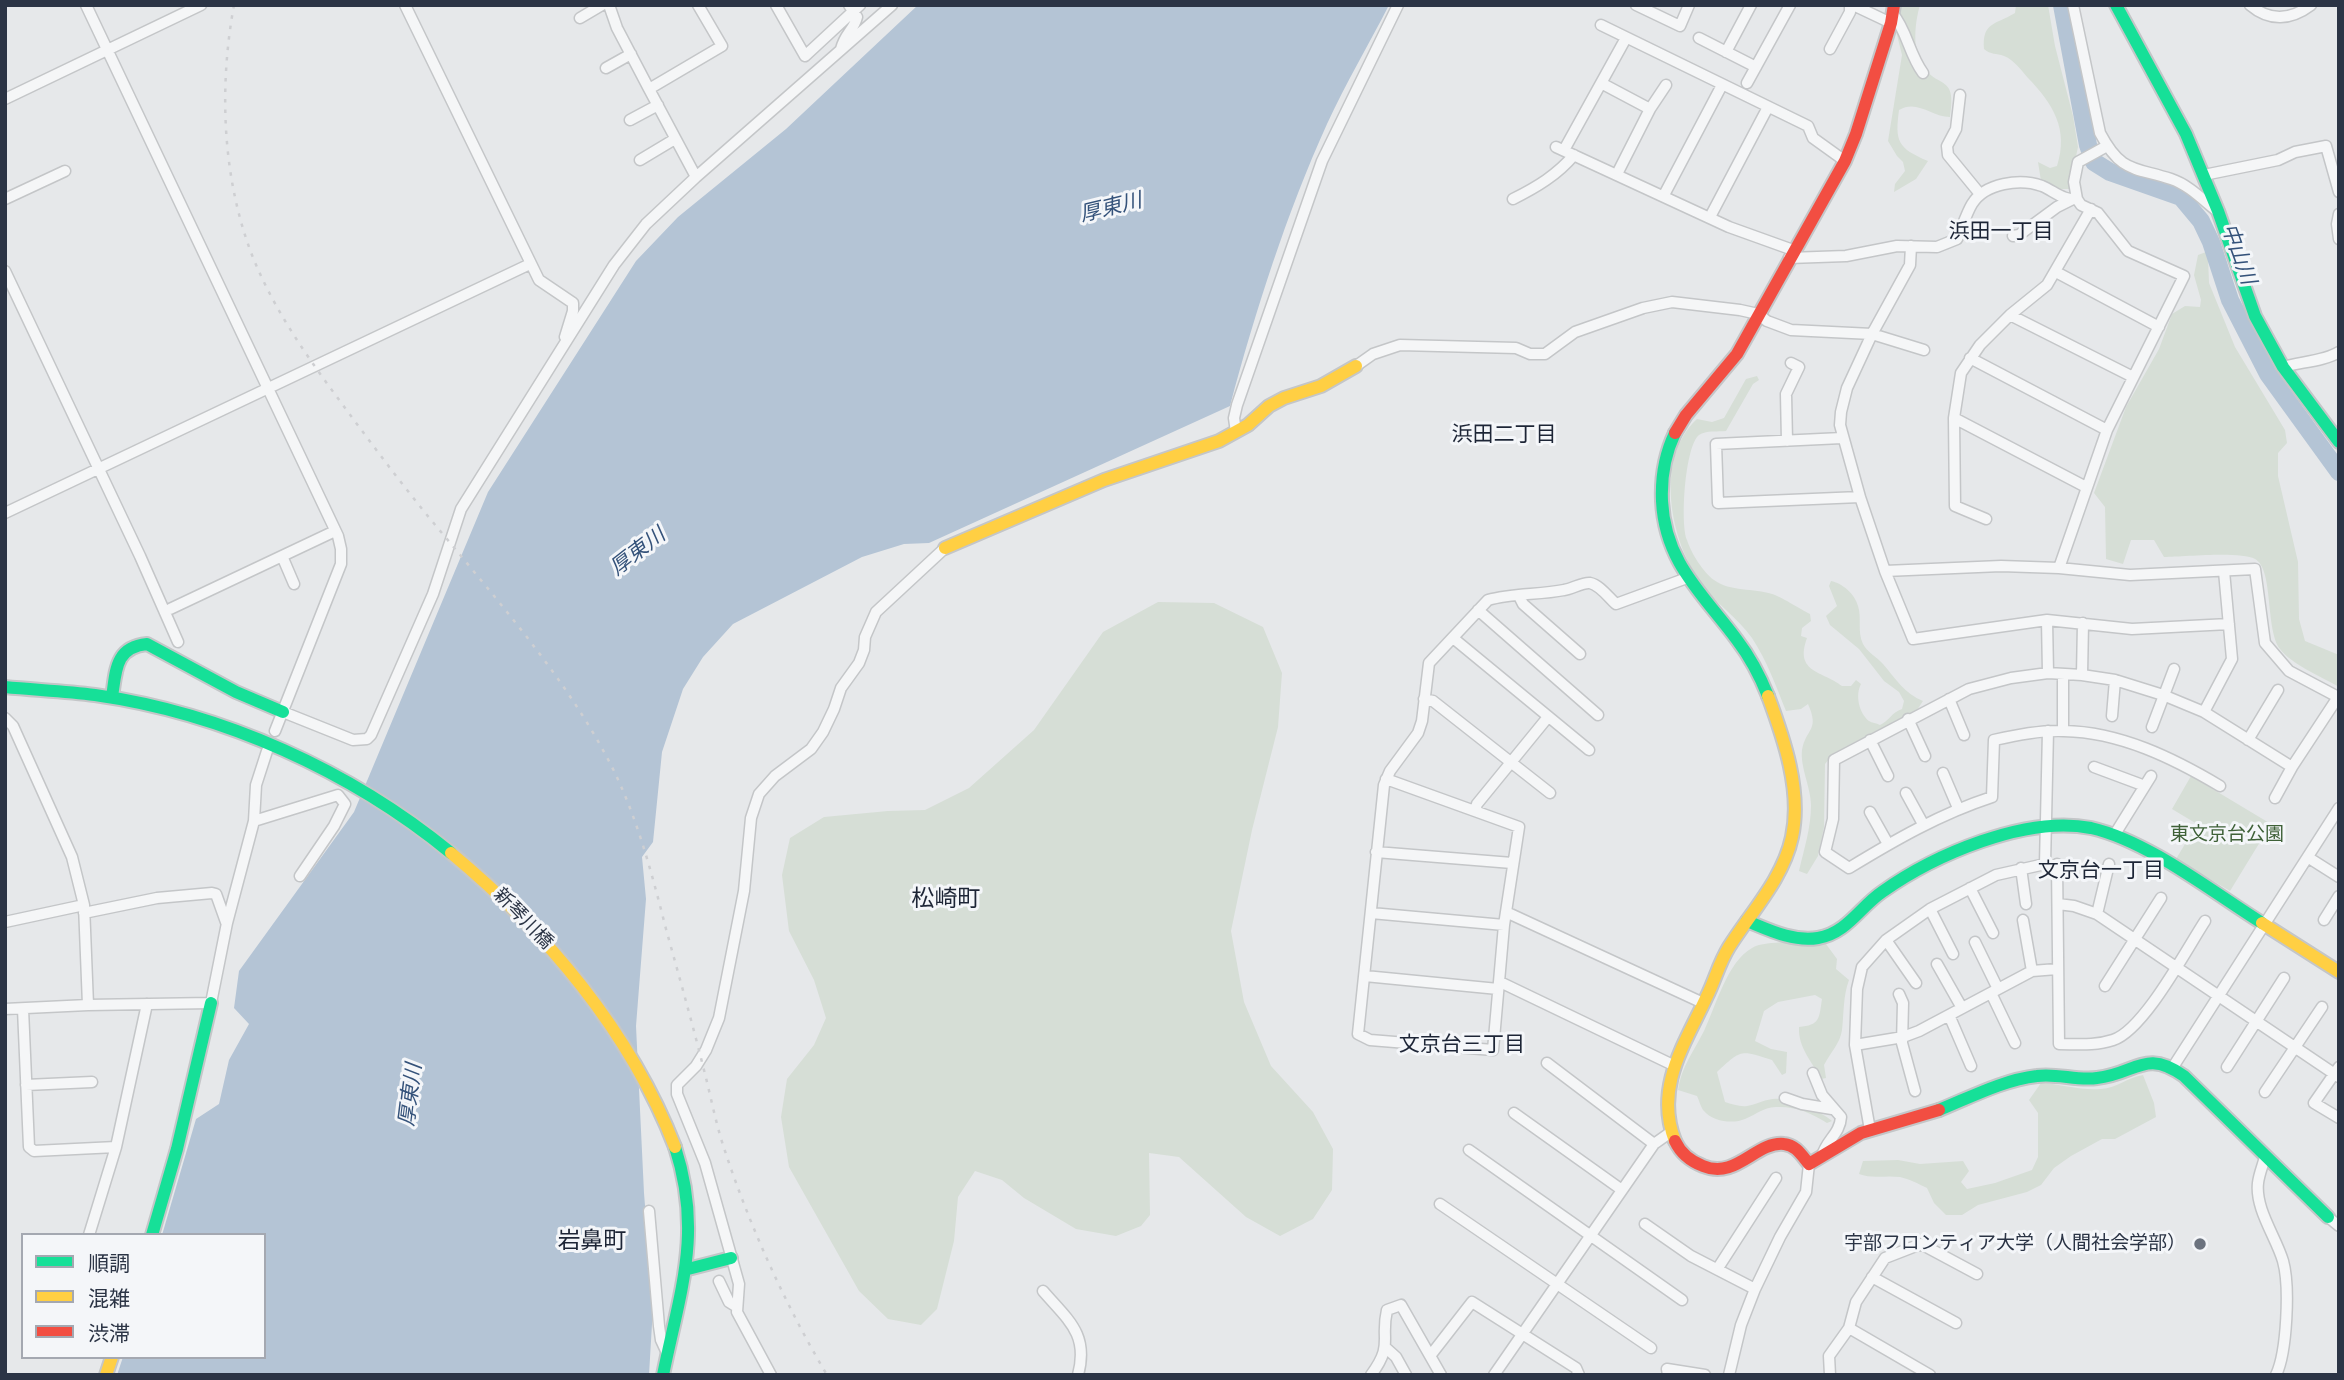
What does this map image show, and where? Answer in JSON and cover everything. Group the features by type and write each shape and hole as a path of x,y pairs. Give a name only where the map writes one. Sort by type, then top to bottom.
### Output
{"street":[{"path":"86,5 335,531 341,549 341,564 275,731"},
{"path":"405,5 539,280 573,303 564,338 565,344"},
{"path":"580,18 602,5"},
{"path":"609,5 631,54 696,177"},
{"path":"649,89 722,46 698,5"},
{"path":"776,5 805,56 854,8 857,17 855,24 844,36 840,51"},
{"path":"112,697 118,658 131,646 147,644 236,692 283,712 353,740 360,741 371,736 433,594 461,509 630,243 646,224 696,177 892,5"},
{"path":"1236,432 1234,418 1237,405 1322,161 1398,5"},
{"path":"1636,5 1680,26 1689,5"},
{"path":"1726,52 1751,5"},
{"path":"1747,83 1790,5"},
{"path":"1830,49 1852,5 1893,14 1901,24 1913,60 1923,73"},
{"path":"2073,5 2102,148 2124,165 2184,185 2218,211"},
{"path":"2116,5 2186,134 2218,211 2255,316 2283,367 2339,442"},
{"path":"2250,5 2260,13 2283,18 2294,16 2311,5"},
{"path":"5,99 199,6"},
{"path":"1729,1375 1741,1325 1755,1289 1806,1192 1809,1164 1798,1149 1779,1143 1771,1145 1739,1166 1717,1170 1697,1165 1681,1152 1671,1132 1666,1098 1675,1066 1726,952 1769,890 1787,853 1793,834 1794,785 1762,679 1743,647 1686,578 1673,553 1662,514 1662,485 1667,456 1682,418 1730,366 1845,161 1893,14"},
{"path":"1601,25 1808,126 1812,138 1845,161"},
{"path":"1513,199 1542,184 1564,166 1564,151 1626,38"},
{"path":"1699,38 1756,67"},
{"path":"606,68 631,54"},
{"path":"1601,83 1650,109"},
{"path":"1617,174 1650,109 1666,85"},
{"path":"1664,195 1722,86"},
{"path":"1960,95 1956,129 1947,146 1948,155 1980,194"},
{"path":"630,120 658,106"},
{"path":"1710,217 1768,107"},
{"path":"639,160 676,139"},
{"path":"2204,175 2278,160 2295,152 2326,146 2339,192"},
{"path":"2074,200 2078,162 2102,148"},
{"path":"1564,151 1791,254 1846,256 1888,248 1937,247 1955,241 1972,204 1980,194 1995,187 2026,183 2045,187 2098,213 2128,251 2184,276 2107,430 2059,568"},
{"path":"5,199 65,171"},
{"path":"2012,236 2019,235 2057,207 2074,200"},
{"path":"1986,519 1955,506 1954,418 1961,373 1980,345 2048,285 2091,209"},
{"path":"2339,214 2339,239"},
{"path":"1911,246 1910,265 1872,334 1843,400 1840,425 1885,572 1913,639 2048,620 2132,629 2229,624"},
{"path":"5,513 530,264"},
{"path":"5,271 178,642"},
{"path":"2056,272 2159,327"},
{"path":"771,1375 737,1312 739,1284 705,1163 677,1094 677,1084 696,1066 706,1050 719,1018 744,891 754,806 766,785 811,749 823,732 841,688 859,663 865,637 876,612 945,548 1079,490 1219,440 1236,432 1276,402 1321,386 1373,354 1400,345 1516,348 1530,354 1545,354 1575,332 1643,308 1672,302 1758,314 1791,330 1872,334 1924,350"},
{"path":"2010,316 2133,377"},
{"path":"2283,367 2305,360 2330,357 2339,352"},
{"path":"1970,358 2107,430"},
{"path":"1787,440 1786,394 1799,367 1791,363"},
{"path":"1954,418 2086,487"},
{"path":"1842,438 1716,444 1718,503 1860,497"},
{"path":"170,609 335,531"},
{"path":"282,556 294,584"},
{"path":"1885,572 1975,567 2059,568 2130,575 2255,569 2265,643 2289,671 2338,697 2275,798"},
{"path":"2204,712 2232,659 2224,571"},
{"path":"1386,779 1519,827 1504,925 1493,1050 1370,1040 1358,1034 1386,779 1419,733 1429,663 1488,600 1501,596 1569,589 1588,583 1595,585 1616,604 1686,578"},
{"path":"1519,596 1523,604 1580,654"},
{"path":"1478,610 1598,715"},
{"path":"2048,620 2048,673"},
{"path":"2082,675 2083,623"},
{"path":"1453,638 1588,750"},
{"path":"2152,727 2174,668"},
{"path":"2220,786 2187,766 2123,741 2091,733 2048,732 1994,740 1992,797 1958,808 1923,824 1849,868 1825,852 1833,819 1833,760 1969,689 2011,678 2048,673 2082,675 2115,680 2163,695 2204,712 2292,767"},
{"path":"2063,674 2063,731"},
{"path":"2112,716 2115,680"},
{"name":"新琴川橋","path":"5,687 112,697 171,710 284,749 350,783 394,810 457,856 504,897 538,933 594,1002 652,1097 665,1122 682,1168 689,1213 688,1269 663,1375"},
{"path":"2248,740 2278,690"},
{"path":"1424,699 1433,701 1550,793"},
{"path":"1949,699 1964,735"},
{"path":"1475,811 1477,804 1548,717"},
{"path":"5,718 13,726 72,857 84,909 88,1005"},
{"path":"1909,719 1925,756"},
{"path":"1870,1130 1855,1045 1857,989 1862,967 1886,940 1930,909 1996,875 2045,864 2048,732"},
{"path":"1870,740 1888,776"},
{"path":"153,1233 184,1120 227,923 254,821 256,785 267,751"},
{"path":"2094,767 2144,786"},
{"path":"1943,774 1958,808"},
{"path":"2115,834 2151,776"},
{"path":"1906,793 1923,824"},
{"path":"254,821 338,795 345,804 334,826 300,876"},
{"path":"2173,1067 2339,808"},
{"path":"1870,812 1888,844"},
{"path":"1747,921 1776,933 1800,938 1831,935 1880,894 1921,870 2000,834 2047,825 2072,825 2115,834 2155,854 2339,972"},
{"path":"1376,852 1512,863"},
{"path":"2309,858 2339,877"},
{"path":"2057,864 2059,1044 2095,1044 2113,1040 2132,1028 2204,921"},
{"path":"2097,914 2109,864"},
{"path":"2021,868 2026,904"},
{"path":"1970,888 1993,933"},
{"path":"5,922 157,898 212,893 216,894 227,923"},
{"path":"2323,920 2339,896"},
{"path":"2105,986 2161,898"},
{"path":"2057,904 2074,906 2097,914 2295,1048 2337,1073 2314,1103 2339,1118"},
{"path":"1930,909 1953,954"},
{"path":"1506,912 1703,1003"},
{"path":"1371,913 1504,925"},
{"path":"2023,920 2032,971"},
{"path":"1886,940 1916,983"},
{"path":"1975,942 2015,1043"},
{"path":"1937,964 1962,1008"},
{"path":"1855,1045 1903,1037 2032,971 2057,969"},
{"path":"1365,976 1499,985 1675,1066"},
{"path":"2227,1067 2284,978"},
{"path":"1899,994 1903,1003 1902,1043 1915,1091"},
{"path":"5,1010 88,1005 211,1003"},
{"path":"90,1233 116,1147 147,1004"},
{"path":"2265,1092 2322,1007"},
{"path":"23,1009 29,1147 34,1151 116,1147"},
{"path":"1949,1015 1971,1066"},
{"path":"1809,1164 1841,1142 1870,1130 1927,1115 2020,1079 2056,1075 2100,1078 2145,1062 2156,1062 2173,1067 2339,1226"},
{"path":"1547,1063 1654,1144"},
{"path":"1813,1073 1817,1087 1841,1117 1838,1133 1828,1142 1822,1157"},
{"path":"26,1085 92,1082"},
{"path":"1785,1098 1810,1106 1832,1108"},
{"path":"1514,1113 1622,1190"},
{"path":"1494,1375 1654,1144 1671,1132"},
{"path":"1469,1150 1682,1300"},
{"path":"2266,1157 2258,1185 2259,1196 2287,1277 2281,1363 2276,1375"},
{"path":"1718,1268 1776,1178"},
{"path":"1440,1204 1651,1348"},
{"path":"649,1211 659,1326 667,1353"},
{"path":"1645,1223 1691,1256 1755,1289"},
{"path":"1830,1375 1829,1356 1849,1328 1856,1302 1885,1258 1921,1244 1977,1274"},
{"path":"688,1269 731,1258"},
{"path":"1872,1277 1956,1323"},
{"path":"719,1281 729,1302 737,1307"},
{"path":"1043,1291 1077,1331 1083,1356 1078,1375"},
{"path":"1430,1356 1472,1302 1576,1367 1579,1375"},
{"path":"1371,1375 1386,1348 1387,1310 1401,1305 1441,1375"},
{"path":"1849,1328 1930,1375"},
{"path":"1386,1348 1396,1357 1406,1375"},
{"path":"1668,1375 1667,1369 1705,1375"}],"green space":[{"path":"1898,5 1920,5 1915,35 1919,59 1928,73 1948,88 1951,103 1950,117 1912,106 1899,110 1897,129 1900,142 1910,152 1928,161 1916,179 1894,192 1895,184 1905,171 1903,162 1888,141 1902,55 1896,31 1903,21"},
{"path":"2016,5 2048,5 2078,147 2069,189 2058,189 2041,181 2038,162 2050,168 2057,166 2061,140 2056,118 2045,98 2014,62 1984,49 1988,29 2015,13"},
{"path":"2206,252 2209,283 2235,347 2285,430 2287,443 2278,453 2278,476 2298,562 2299,619 2305,641 2339,655 2339,687 2299,665 2280,649 2272,628 2265,574 2255,559 2225,555 2164,557 2154,540 2131,540 2123,564 2106,559 2105,507 2094,493 2126,407 2159,349 2172,314 2185,306 2200,307 2201,300 2194,275 2198,255"},
{"path":"1757,376 1759,380 1753,384 1726,431 1702,433 1694,442 1687,469 1684,502 1685,531 1691,551 1706,572 1720,584 1772,594 1810,614 1811,621 1802,628 1801,636 1807,638 1804,658 1807,665 1842,686 1851,686 1856,680 1861,684 1858,693 1860,709 1869,721 1880,725 1902,709 1904,701 1899,692 1884,681 1859,649 1830,625 1826,616 1837,606 1829,586 1831,581 1844,587 1854,597 1858,606 1860,634 1865,647 1906,690 1923,701 1917,710 1834,753 1825,764 1824,827 1818,856 1807,874 1799,871 1811,814 1802,757 1813,719 1808,704 1801,709 1786,711 1767,665 1752,638 1701,583 1690,565 1681,545 1671,500 1675,455 1684,436 1697,419 1712,422 1724,418 1746,379"},
{"path":"1158,602 1214,603 1263,627 1282,673 1278,727 1252,830 1231,931 1244,1002 1271,1066 1313,1112 1333,1149 1332,1190 1313,1219 1280,1236 1246,1217 1179,1157 1149,1153 1150,1215 1141,1226 1116,1236 1076,1229 1024,1198 1002,1180 975,1171 958,1197 954,1241 937,1309 921,1325 888,1319 859,1291 789,1167 781,1117 787,1079 814,1045 826,1018 814,980 789,931 782,875 790,838 824,817 925,810 969,788 1034,730 1103,632"},
{"name":"東文京台公園","path":"2191,776 2271,824 2230,891 2176,859 2197,824 2172,809"},
{"path":"1784,942 1826,944 1837,959 1836,969 1849,980 1841,1035 1824,1065 1826,1078 1821,1079 1803,1048 1799,1035 1799,1027 1811,1025 1817,1020 1822,999 1815,995 1778,1002 1764,1011 1755,1041 1771,1049 1787,1052 1786,1073 1782,1075 1772,1060 1747,1053 1737,1055 1717,1072 1725,1102 1744,1106 1772,1099 1785,1100 1800,1104 1832,1121 1827,1123 1803,1111 1783,1107 1767,1109 1740,1121 1718,1120 1704,1111 1697,1096 1678,1090 1682,1074 1736,963 1755,946"},
{"path":"2143,1075 2154,1103 2156,1117 2115,1139 2102,1139 2071,1156 2054,1168 2041,1185 2027,1192 1978,1205 1962,1215 1946,1215 1934,1203 1927,1188 1910,1180 1859,1174 1863,1161 1898,1160 1920,1164 1963,1161 1969,1171 1961,1182 1967,1189 1995,1183 2032,1170 2038,1157 2038,1113 2029,1100 2041,1083 2101,1089"}],"water":[{"name":"厚東川","path":"918,5 1389,5 1334,109 1298,192 1261,299 1230,406 929,543 904,544 862,557 733,624 703,657 683,689 662,752 653,842 642,857 646,899 636,1026 653,1307 649,1375 117,1375 122,1359 266,1359 266,1233 163,1233 196,1119 219,1104 229,1060 249,1024 234,1008 239,971 354,812 488,492 636,261 678,217 786,129"}],"waterway":[{"name":"中山川","path":"2062,5 2088,145 2094,162 2110,172 2181,197 2201,221 2211,242 2230,300 2268,374 2339,472"}],"railway":[{"path":"234,5 226,67 229,163 242,225 261,276 283,317 321,375 409,492 557,678 613,769 630,808 650,868 719,1131 735,1180 783,1294 827,1375"}],"traffic: fast":[{"path":"2116,5 2186,134 2218,211 2255,316 2283,367 2339,442"},
{"path":"1675,433 1666,458 1662,484 1665,523 1670,542 1688,576 1746,653 1768,696"},
{"path":"112,697 116,670 123,655 136,646 147,644 236,692 283,712"},
{"path":"5,687 84,694 143,704 238,731 284,750 371,796 451,853"},
{"path":"1747,921 1790,937 1818,938 1837,931 1874,898 1903,878 1954,852 2010,833 2038,827 2065,826 2091,828 2135,844 2179,868 2262,923"},
{"path":"153,1233 177,1149 211,1003"},
{"path":"1939,1110 2024,1078 2044,1075 2097,1078 2140,1065 2159,1064 2184,1076 2328,1217"},
{"path":"663,1375 682,1289 688,1235 683,1178 675,1147"},
{"path":"688,1269 731,1258"}],"traffic: slow":[{"path":"945,548 1104,480 1219,441 1248,425 1269,406 1321,386 1356,366"},
{"path":"1675,1141 1669,1121 1668,1102 1675,1066 1726,953 1774,881 1792,837 1795,802 1790,765 1768,696"},
{"path":"451,853 520,916 582,986 634,1063 675,1147"},
{"path":"2262,923 2339,972"},
{"path":"106,1375 111,1359"}],"traffic: jam":[{"path":"1675,433 1686,415 1737,354 1845,161 1891,23 1894,5"},
{"path":"1675,1141 1690,1159 1715,1169 1736,1164 1764,1148 1784,1144 1795,1149 1809,1164 1861,1133 1939,1110"}],"place":[{"name":"宇部フロンティア大学（人間社会学部）","path":"2200,1244"}],"district":[{"name":"浜田一丁目","path":"2001,232"},
{"name":"浜田二丁目","path":"1504,435"},
{"name":"文京台一丁目","path":"2101,871"},
{"name":"松崎町","path":"946,900"},
{"name":"文京台三丁目","path":"1462,1045"},
{"name":"岩鼻町","path":"592,1242"}]}
